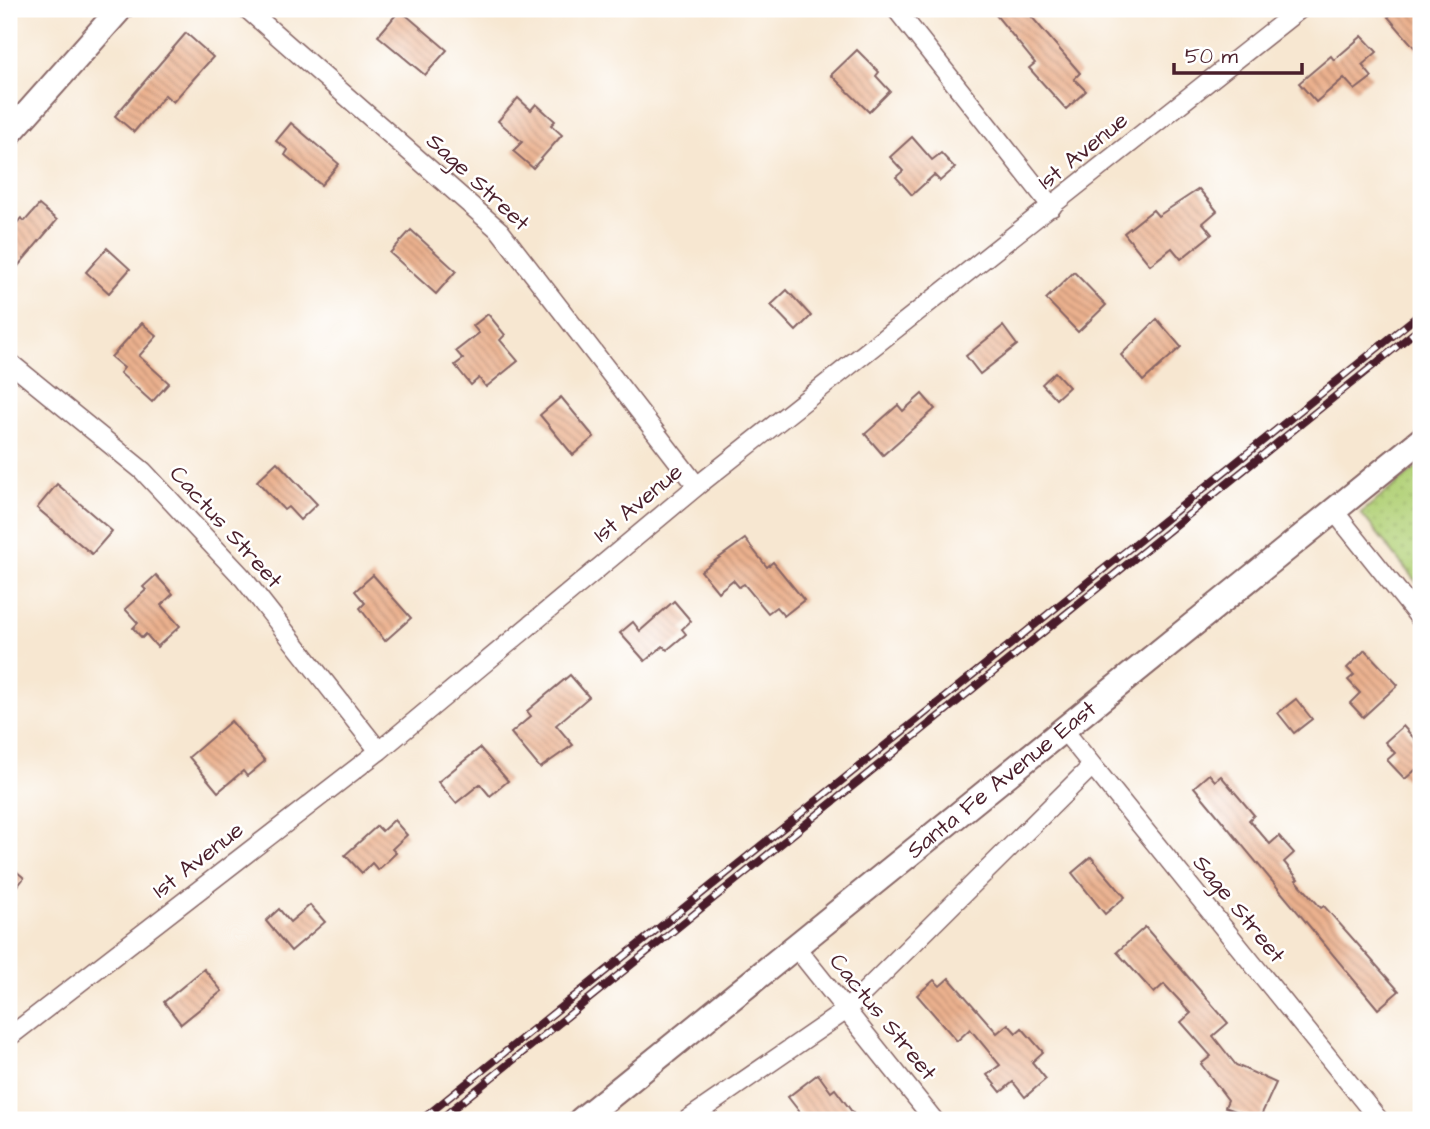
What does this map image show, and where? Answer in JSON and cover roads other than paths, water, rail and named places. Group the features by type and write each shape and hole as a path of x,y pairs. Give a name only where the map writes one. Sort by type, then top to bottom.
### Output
{"street":[{"path":"9,134 120,9"},
{"name":"Sage Street","path":"247,9 500,231 697,486"},
{"path":"896,9 1052,207"},
{"name":"1st Avenue","path":"9,1037 379,751 697,486 1300,9"},
{"name":"Cactus Street","path":"9,362 143,471 243,578 379,751"},
{"name":"Santa Fe Avenue East","path":"582,1120 794,945 1421,440"},
{"path":"1334,511 1421,620"},
{"name":"Sage Street","path":"1062,728 1379,1120"},
{"path":"687,1120 845,1011 1091,766"},
{"name":"Cactus Street","path":"794,945 934,1120"}],"railway":[{"path":"421,1120 1421,313"},
{"path":"439,1120 1421,327"}]}
